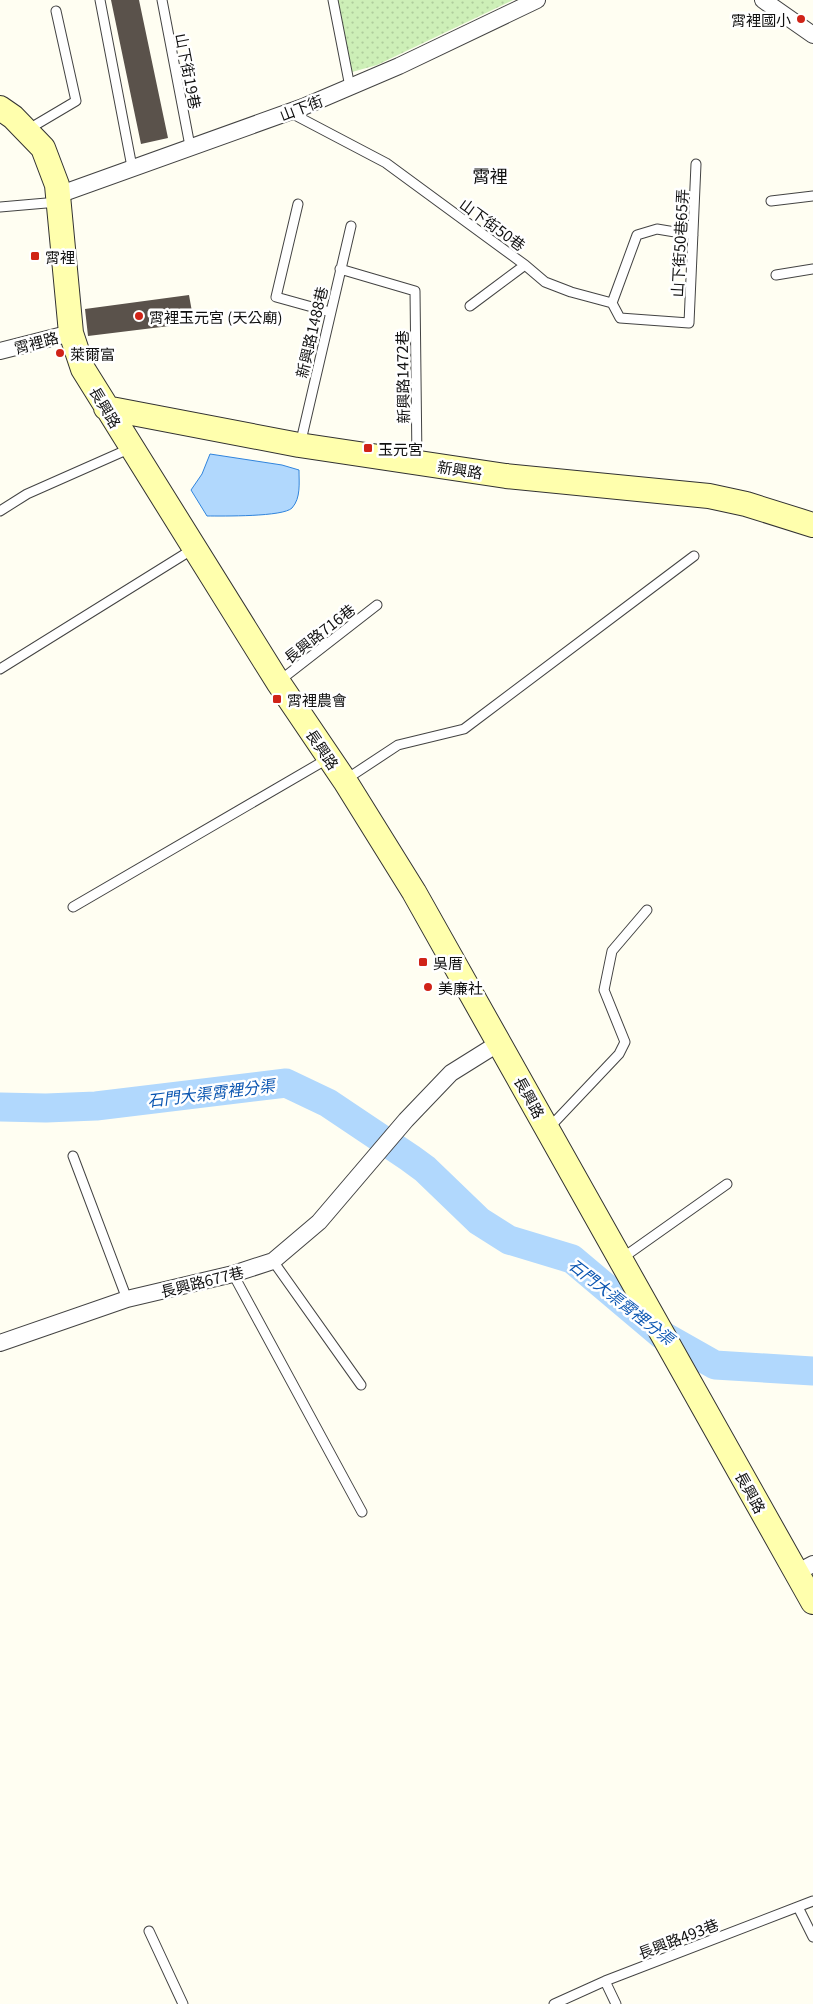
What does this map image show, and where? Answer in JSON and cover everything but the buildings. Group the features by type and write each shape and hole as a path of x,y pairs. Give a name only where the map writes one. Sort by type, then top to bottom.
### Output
{"main road":[{"name":"長興路","path":"0,108 14,117 43,148 57,185 71,333 83,369 278,682 330,757 414,892 690,1383 805,1568 813,1602"},
{"name":"新興路","path":"106,408 300,445 506,476 709,496 746,504 813,525"}],"street":[{"name":"山下街","path":"58,198 132,167 288,112 350,87 399,66 536,0"},
{"path":"763,0 813,34"},
{"name":"霄裡路","path":"0,351 71,333"},
{"name":"長興路677巷","path":"0,1343 127,1299 233,1274 273,1261 318,1222 406,1120 451,1073 499,1043"}],"lane":[{"path":"100,0 132,167"},
{"name":"山下街19巷","path":"162,0 190,146"},
{"path":"333,0 350,87"},
{"path":"27,130 76,101 56,11"},
{"name":"山下街50巷","path":"288,112 386,164 525,265 544,282 571,292 612,303 620,318 689,323"},
{"name":"山下街50巷65弄","path":"689,323 696,164"},
{"path":"771,201 813,196"},
{"path":"0,207 58,198"},
{"path":"298,204 276,297 330,312"},
{"name":"新興路1488巷","path":"300,445 351,226"},
{"path":"612,303 637,235 657,229 693,235"},
{"path":"470,306 525,265"},
{"name":"新興路1472巷","path":"340,269 415,291 417,463"},
{"path":"776,275 813,269"},
{"path":"0,511 26,494 132,448"},
{"path":"0,669 195,548"},
{"path":"345,781 398,745 464,729 694,556"},
{"name":"長興路716巷","path":"278,682 377,605"},
{"path":"73,907 330,757"},
{"path":"548,1129 619,1054 625,1042 604,990 612,952 646,910"},
{"path":"73,1156 127,1299"},
{"path":"620,1259 727,1184"},
{"path":"273,1261 361,1385"},
{"path":"233,1274 362,1512"},
{"name":"長興路493巷","path":"554,2004 605,1981 813,1901"},
{"path":"798,1907 813,1937"},
{"path":"149,1931 183,2004"},
{"path":"605,1981 616,2004"}],"green space":[{"path":"328,0 513,0 377,65 345,74"}],"water":[{"path":"210,454 282,465 299,470 299,490 295,504 286,511 277,513 207,516 191,490 202,474"}],"waterway":[{"name":"石門大渠霄裡分渠","path":"0,1107 96,1106 286,1083 328,1103 410,1158 425,1169 479,1221 509,1240 572,1259 662,1335 715,1365 813,1371"}],"place":[{"name":"霄裡國小","path":"801,19"},
{"name":"霄裡","path":"35,256"},
{"name":"霄裡玉元宮 (天公廟)","path":"139,316"},
{"name":"萊爾富","path":"60,353"},
{"name":"玉元宮","path":"368,448"},
{"name":"霄裡農會","path":"277,699"},
{"name":"吳厝","path":"423,962"},
{"name":"美廉社","path":"428,987"}],"district":[{"name":"霄裡","path":"490,175"}]}
